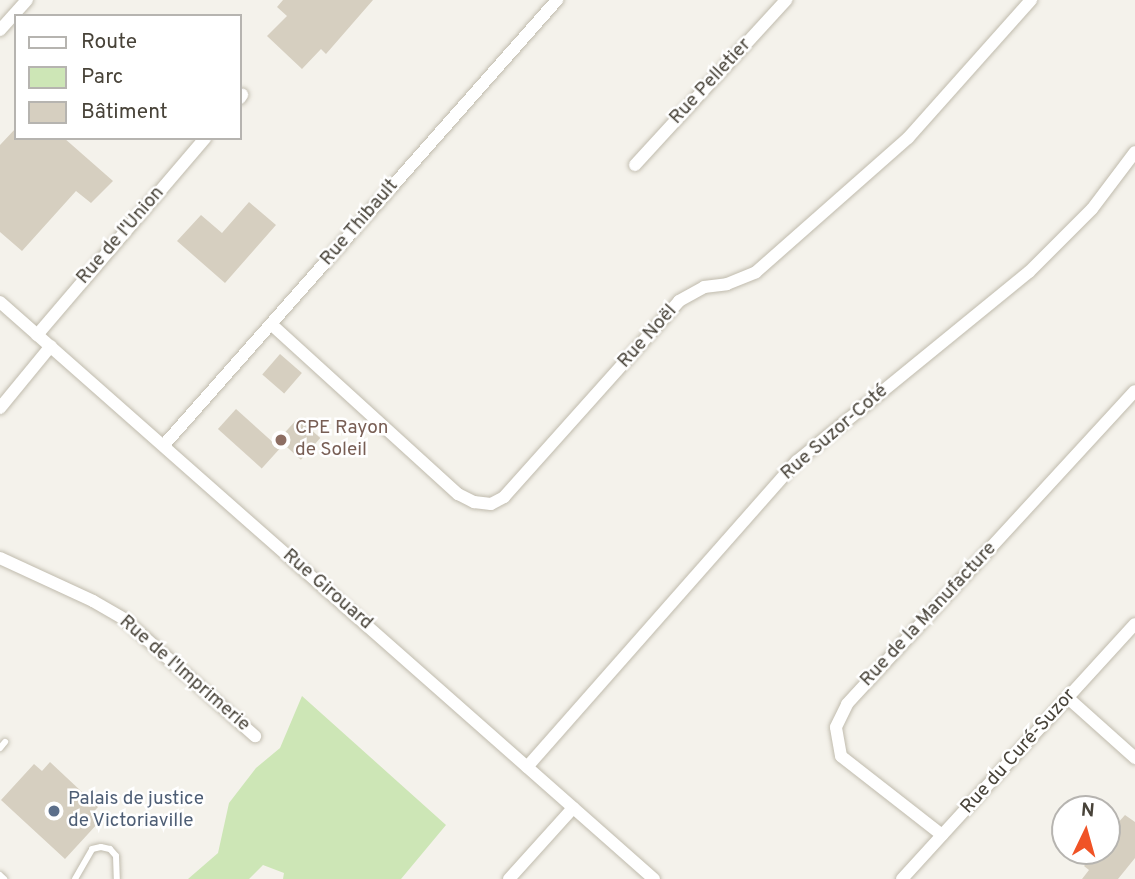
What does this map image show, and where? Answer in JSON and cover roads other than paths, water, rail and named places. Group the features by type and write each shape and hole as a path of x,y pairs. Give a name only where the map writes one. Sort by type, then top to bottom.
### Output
{"street":[{"path":"14,14 27,0"},
{"name":"Rue Thibault","path":"164,445 557,0"},
{"name":"Rue Pelletier","path":"635,164 786,0"},
{"name":"Rue Noël","path":"271,324 458,494 474,502 491,504 504,497 679,301 704,287 727,284 756,272 908,138 1031,0"},
{"path":"0,30 14,14"},
{"name":"Rue de l'Union","path":"37,335 203,140"},
{"name":"Rue Suzor-Coté","path":"527,766 797,461 1029,272 1092,209 1135,152"},
{"name":"Rue Girouard","path":"0,302 654,879"},
{"path":"0,408 51,346"},
{"name":"Rue de la Manufacture","path":"942,835 841,756 836,727 847,704 1135,391"},
{"name":"Rue de l'Imprimerie","path":"0,558 93,601 124,619 255,736"},
{"name":"Rue du Curé-Suzor","path":"902,879 1135,624"},
{"path":"1068,698 1135,758"},
{"path":"509,879 573,808"}],"lane":[{"path":"75,879 92,849 101,846 110,849 116,856 117,879"},
{"path":"0,875 4,879"}],"place":[{"name":"CPE Rayon de Soleil","path":"281,440"},
{"name":"Palais de justice de Victoriaville","path":"54,811"}]}
